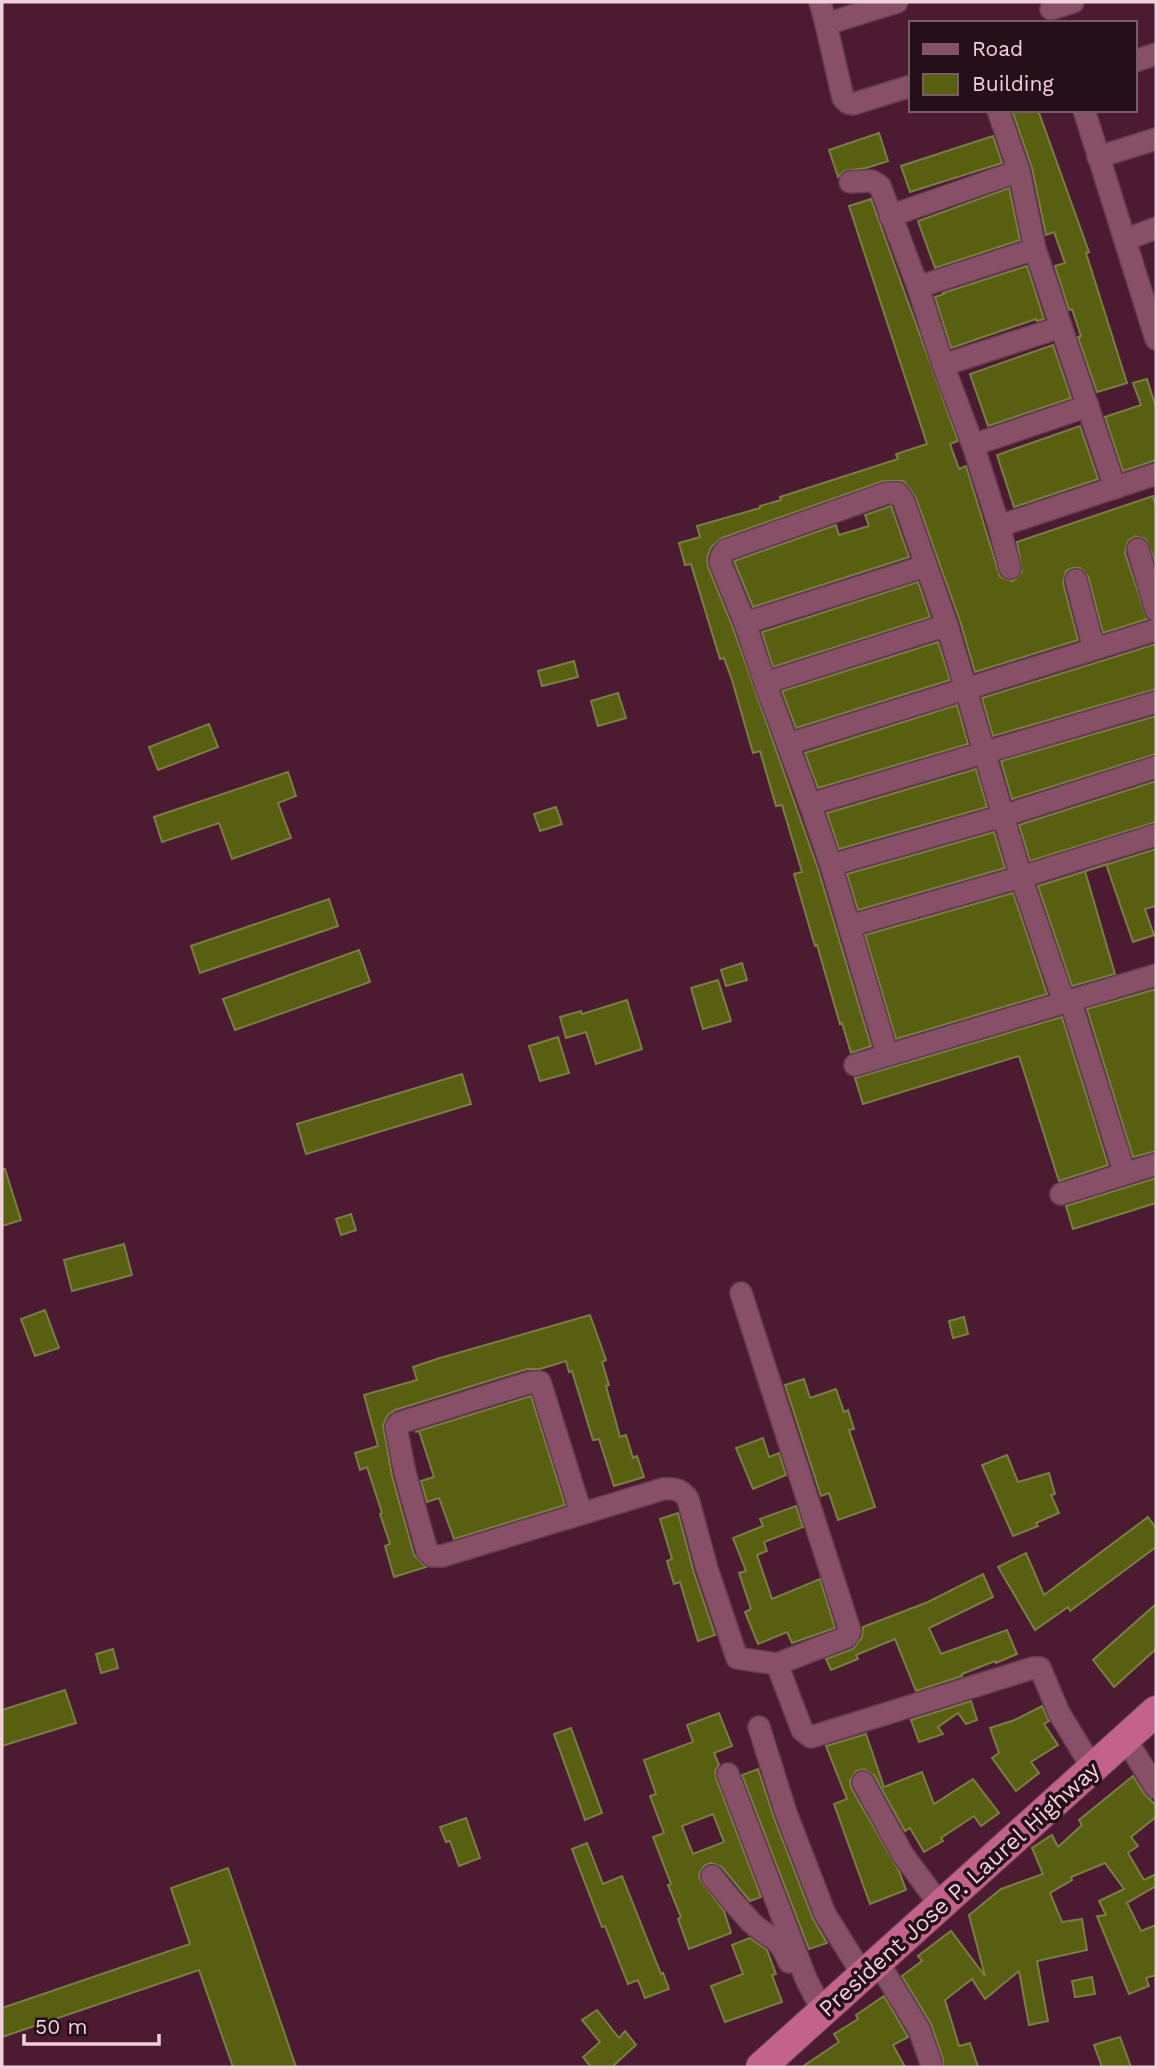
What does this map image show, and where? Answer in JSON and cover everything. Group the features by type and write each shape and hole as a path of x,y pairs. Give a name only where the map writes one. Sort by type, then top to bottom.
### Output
{"highway":[{"name":"President Jose P. Laurel Highway","path":"761,2067 1156,1710"}],"street":[{"path":"820,2 844,98 848,103 853,104 909,87"},
{"path":"826,24 897,2"},
{"path":"1052,11 1073,2"},
{"path":"1137,60 1156,54"},
{"path":"1000,112 1019,171 1035,249 1115,488"},
{"path":"1085,112 1156,338"},
{"path":"1098,158 1156,139"},
{"path":"890,216 1019,171"},
{"path":"850,182 877,182 918,287 999,526 1010,568"},
{"path":"1125,240 1156,228"},
{"path":"918,287 1035,249"},
{"path":"943,365 1061,327"},
{"path":"972,445 1088,406"},
{"path":"999,526 1156,474"},
{"path":"887,1054 831,865 745,623 720,562 726,550 887,493 898,493 904,502 947,625 1021,877 1067,1001 1125,1174"},
{"path":"1138,549 1156,610"},
{"path":"745,623 926,565"},
{"path":"1076,580 1094,649"},
{"path":"765,683 947,625"},
{"path":"788,744 1156,629"},
{"path":"810,804 1156,702"},
{"path":"831,865 1003,816 1156,767"},
{"path":"849,926 1156,835"},
{"path":"855,1065 1156,975"},
{"path":"1060,1194 1156,1164"},
{"path":"581,1513 540,1382 531,1382 474,1398 399,1423 396,1427 405,1473 427,1550 432,1556 460,1551 581,1513 674,1488 683,1491 688,1499 707,1569 737,1657 778,1664 847,1637 850,1631 741,1293"},
{"path":"778,1664 802,1730 811,1737 1040,1668 1059,1713 1093,1769"},
{"path":"759,1727 786,1813 825,1914 919,2029 931,2063"},
{"path":"1125,1738 1156,1788"},
{"path":"728,1774 818,2016"},
{"path":"863,1782 903,1855 941,1906"},
{"path":"712,1877 734,1905 756,1926 776,1938 818,2016"}],"building":[{"path":"1013,112 1039,112 1089,252 1086,253 1127,383 1097,392 1078,337 1081,336 1072,309 1069,310 1055,266 1065,263 1054,232 1046,235 1032,168"},
{"path":"879,133 888,161 844,171 838,177 829,150"},
{"path":"993,136 1002,163 910,192 901,166"},
{"path":"1009,188 1020,240 935,268 918,221"},
{"path":"871,199 958,441 950,444 959,469 966,466 1000,577 1013,581 1022,572 1017,542 1153,496 1156,507 1156,564 1146,539 1135,536 1128,541 1125,553 1147,619 1103,633 1088,576 1080,568 1072,568 1066,571 1063,583 1078,640 975,672 960,621 916,498 904,481 883,481 722,538 711,547 707,558 708,567 733,628 818,869 871,1046 851,1053 794,874 802,872 782,805 776,806 760,751 753,753 732,680 724,658 720,659 691,564 685,565 679,543 700,537 697,526 760,508 781,500 780,497 898,459 896,454 927,444 849,206"},
{"path":"1027,266 1044,319 1036,319 951,348 935,297"},
{"path":"1053,345 1071,398 988,426 970,374"},
{"path":"1147,379 1156,408 1156,460 1123,471 1105,417 1141,405 1133,383"},
{"path":"1080,426 1098,479 1014,507 997,455"},
{"path":"891,506 909,557 753,607 734,561 836,525 839,535 869,526 865,515"},
{"path":"918,582 930,617 773,667 762,632"},
{"path":"938,642 950,680 796,728 782,691"},
{"path":"1156,644 1156,689 993,736 982,698"},
{"path":"574,661 578,677 542,686 538,671"},
{"path":"618,693 626,718 598,726 591,701"},
{"path":"957,705 968,744 818,788 805,753"},
{"path":"1156,716 1156,754 1012,799 1001,761"},
{"path":"209,724 218,747 158,770 149,747"},
{"path":"976,769 987,807 839,849 827,813"},
{"path":"288,772 296,796 278,803 291,838 232,859 219,823 162,842 154,817"},
{"path":"1156,781 1156,822 1030,861 1019,825"},
{"path":"556,807 562,824 540,831 534,814"},
{"path":"994,832 1005,868 858,910 847,874"},
{"path":"1156,849 1156,906 1145,909 1154,935 1133,942 1106,865"},
{"path":"1085,871 1115,974 1072,986 1038,886"},
{"path":"1013,893 1047,994 896,1039 865,935"},
{"path":"329,899 338,926 200,973 191,946"},
{"path":"359,950 370,982 235,1030 223,999"},
{"path":"742,963 747,980 726,986 721,970"},
{"path":"718,980 731,1021 703,1029 691,988"},
{"path":"1156,989 1156,1151 1133,1157 1087,1009"},
{"path":"627,1000 642,1049 596,1064 586,1032 566,1038 560,1017 581,1011 582,1014"},
{"path":"1062,1017 1108,1165 1059,1181 1019,1056 863,1104 855,1078"},
{"path":"558,1037 569,1073 540,1081 529,1046"},
{"path":"462,1074 471,1104 306,1154 297,1124"},
{"path":"5,1169 21,1220 2,1226 2,1170"},
{"path":"1156,1178 1156,1203 1073,1229 1066,1206"},
{"path":"351,1214 356,1230 341,1235 336,1219"},
{"path":"124,1244 132,1275 72,1291 64,1260"},
{"path":"45,1310 59,1348 35,1356 21,1319"},
{"path":"590,1315 606,1360 602,1362 609,1385 606,1386 620,1437 626,1435 633,1458 637,1456 644,1477 614,1486 599,1439 593,1440 572,1371 569,1372 566,1361 540,1369 527,1369 395,1410 388,1415 383,1425 392,1476 414,1555 426,1567 394,1577 385,1546 390,1544 380,1514 382,1513 367,1467 360,1470 355,1453 378,1446 364,1395 417,1380 413,1367"},
{"path":"964,1317 968,1334 953,1338 949,1321"},
{"path":"804,1379 810,1398 836,1389 844,1412 848,1410 854,1429 849,1430 875,1507 838,1520 829,1493 821,1496 785,1385"},
{"path":"531,1396 565,1505 454,1539 439,1498 427,1502 421,1481 434,1477 419,1431 415,1432"},
{"path":"763,1438 769,1457 779,1453 786,1475 753,1489 736,1448"},
{"path":"1007,1455 1018,1482 1049,1473 1055,1494 1051,1495 1059,1513 1036,1523 1038,1526 1013,1536 982,1465"},
{"path":"796,1506 803,1527 764,1542 767,1551 757,1555 772,1599 820,1579 835,1628 792,1643 787,1632 758,1644 745,1612 751,1609 739,1573 746,1571 733,1538 763,1526 760,1519"},
{"path":"678,1513 694,1573 715,1635 698,1641 680,1582 674,1584 667,1561 672,1559 660,1519"},
{"path":"1148,1517 1156,1528 1156,1547 1070,1611 1068,1607 1035,1630 998,1567 1026,1553 1044,1595"},
{"path":"983,1574 993,1597 929,1628 941,1654 1007,1630 1017,1654 916,1691 895,1639 856,1655 858,1659 831,1670 826,1659 853,1649 862,1637 863,1627 928,1602"},
{"path":"1156,1604 1156,1649 1114,1687 1093,1660"},
{"path":"113,1649 118,1668 101,1673 96,1654"},
{"path":"65,1690 76,1723 2,1746 2,1710"},
{"path":"971,1701 977,1720 966,1724 958,1713 938,1727 943,1734 919,1742 911,1720"},
{"path":"1042,1706 1049,1721 1044,1724 1058,1745 1031,1762 1039,1773 1016,1791 992,1758 999,1753 990,1728 1015,1720"},
{"path":"719,1713 732,1746 714,1753 719,1765 715,1771 716,1778 761,1897 750,1901 722,1867 711,1863 705,1865 699,1878 724,1911 731,1933 689,1949 678,1919 681,1917 668,1885 671,1884 653,1837 664,1833 650,1796 656,1794 644,1760 693,1742 687,1725","holes":["713,1814 724,1842 693,1854 682,1826"]},
{"path":"571,1728 602,1813 585,1820 554,1734"},
{"path":"866,1734 884,1787 922,1772 934,1804 973,1779 999,1813 981,1826 974,1816 941,1838 943,1841 924,1852 910,1828 905,1831 874,1775 864,1769 856,1771 850,1781 851,1788 899,1871 906,1890 870,1904 834,1804 847,1799 826,1746"},
{"path":"758,1769 813,1919 827,1943 809,1949 742,1775"},
{"path":"1133,1776 1145,1795 1156,1805 1156,1817 1131,1837 1138,1846 1128,1853 1144,1880 1156,1874 1156,1886 1127,1903 1141,1931 1156,1925 1156,1975 1146,1978 1149,1986 1129,1994 1097,1916 1106,1915 1099,1901 1124,1889 1105,1863 1071,1877 1072,1880 1050,1893 1062,1922 1082,1919 1087,1950 1037,1961 1048,2021 1029,2025 1019,1971 985,1999 972,1979 945,2000 959,2046 970,2043 978,2067 943,2067 943,2059 931,2024 902,1976 922,1961 918,1956 951,1931 985,1976 969,1915 1001,1889 1043,1874 1032,1848 1052,1835 1058,1847 1082,1825 1079,1820"},
{"path":"466,1818 480,1858 459,1866 450,1841 446,1842 440,1827"},
{"path":"587,1843 603,1884 622,1876 669,1989 645,1998 638,1980 628,1984 605,1926 602,1927 572,1849"},
{"path":"228,1868 296,2067 233,2067 199,1970 2,2037 2,2008 190,1944 171,1888"},
{"path":"750,1938 767,1950 776,1974 772,1975 782,2002 725,2022 711,1986 743,1974 732,1945"},
{"path":"1092,1977 1095,1994 1075,1997 1072,1981"},
{"path":"884,1996 908,2037 893,2045 905,2067 802,2067 839,2042 834,2034 858,2019 856,2015"},
{"path":"597,2010 619,2038 625,2031 636,2045 612,2067 591,2067 583,2057 600,2042 582,2020"},
{"path":"1120,2037 1131,2067 1102,2067 1094,2045"}]}
